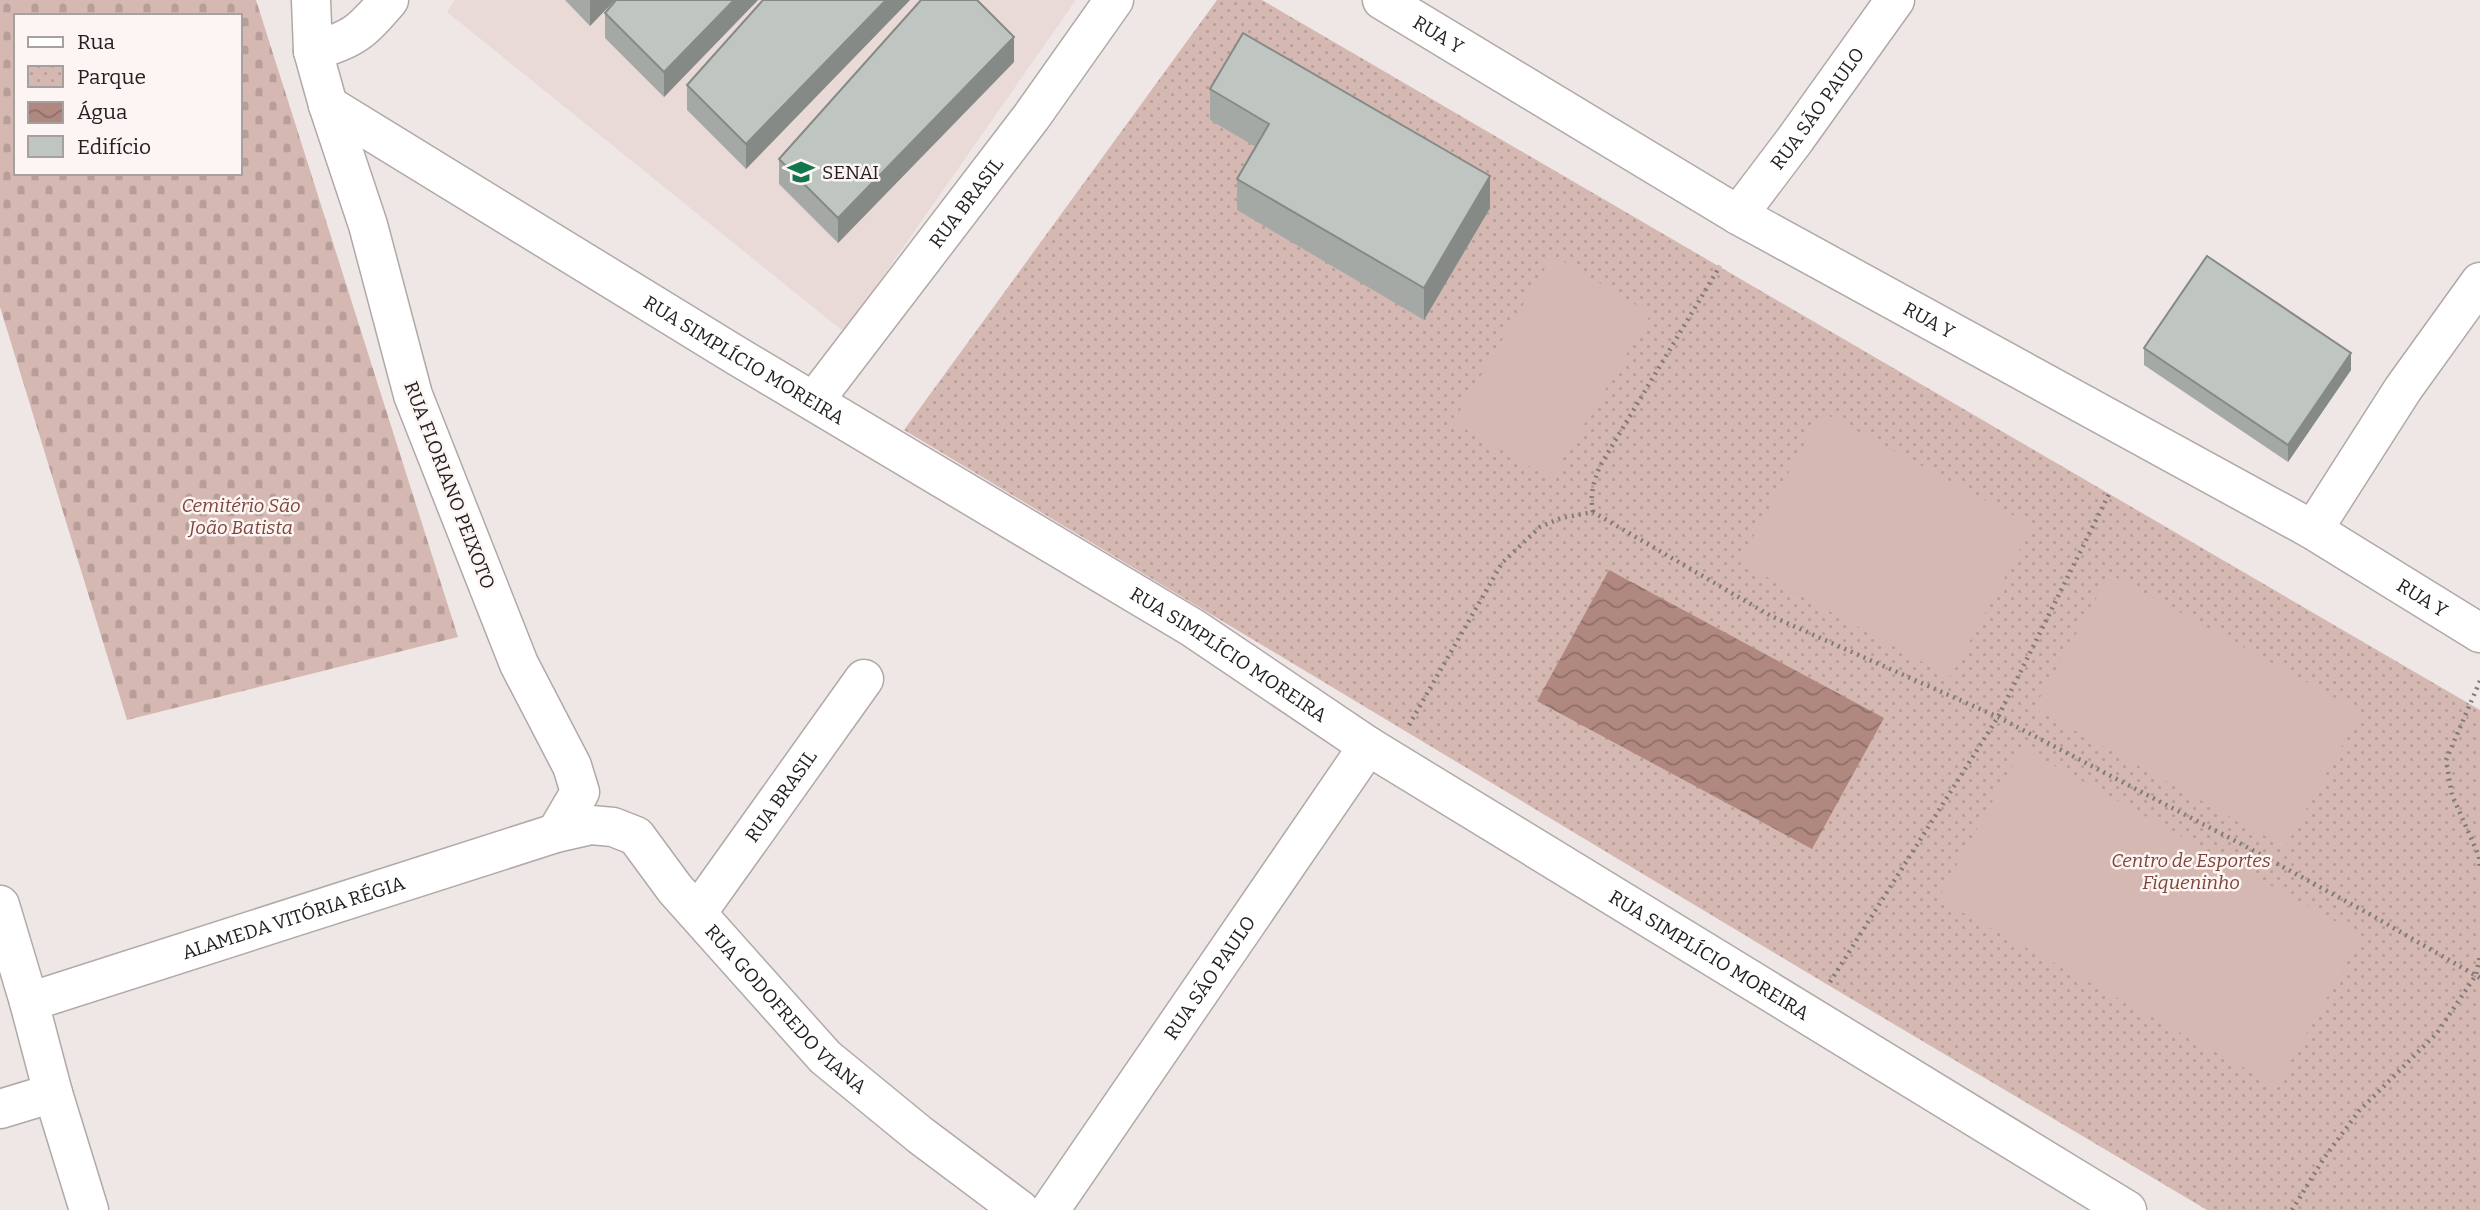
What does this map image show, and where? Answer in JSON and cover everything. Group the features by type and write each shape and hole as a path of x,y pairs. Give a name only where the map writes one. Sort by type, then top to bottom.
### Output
{"street":[{"name":"RUA FLORIANO PEIXOTO","path":"311,0 313,51 368,225 413,395 519,664 572,766 580,792 556,833"},
{"path":"313,51 344,43 365,28 389,0"},
{"name":"RUA BRASIL","path":"814,401 1032,116 1114,0"},
{"name":"RUA Y","path":"1382,0 1738,215 2313,530 2480,634"},
{"name":"RUA SÃO PAULO","path":"1738,215 1895,0"},
{"name":"RUA SIMPLÍCIO MOREIRA","path":"328,105 737,356 1193,628 1368,746 2127,1210"},
{"path":"2313,530 2403,389 2480,282"},
{"name":"RUA BRASIL","path":"697,913 864,679"},
{"name":"RUA SÃO PAULO","path":"1050,1210 1368,746"},
{"name":"RUA GODOFREDO VIANA","path":"556,833 591,825 612,827 636,836 675,889 825,1057 920,1135 1020,1210"},
{"name":"ALAMEDA VITÓRIA RÉGIA","path":"29,1002 556,833"},
{"path":"0,905 89,1210"},
{"path":"0,1109 53,1093"}],"path":[{"path":"1593,512 1593,482 1600,466 1720,267"},
{"path":"1828,985 1998,717 2109,494"},
{"path":"1406,730 1502,563 1540,527 1561,518 1593,512 1771,616 1998,717 2244,845 2478,976"},
{"path":"2480,681 2446,760 2452,795 2479,856 2480,869"},
{"path":"2292,1210 2324,1158 2359,1111 2437,1033 2478,976 2480,956"}],"shaded area":[{"name":"SENAI","path":"455,0 1076,0 844,332 447,12"}],"green space":[{"name":"Cemitério São João Batista","path":"0,0 256,0 458,637 127,720 0,307"},
{"name":"Centro de Esportes Fiqueninho","path":"1217,0 1262,0 2480,710 2480,1210 2207,1210 904,430"},
{"path":"1553,255 1651,314 1551,479 1453,422"},
{"path":"1822,412 2033,526 1950,677 1739,562"},
{"path":"2110,574 2361,712 2285,847 2034,708"},
{"path":"2022,748 2362,936 2277,1086 1938,899"}],"water":[{"path":"1609,570 1884,718 1812,849 1537,701"}],"building":[{"path":"616,0 734,0 664,72 605,13"},
{"path":"763,0 886,0 746,144 687,85"},
{"path":"921,0 977,0 1014,37 838,218 779,159"},
{"path":"1243,33 1490,176 1424,288 1237,179 1269,124 1210,89"},
{"path":"2207,256 2351,353 2288,445 2144,348"}],"place":[{"name":"SENAI","path":"801,172"}]}
